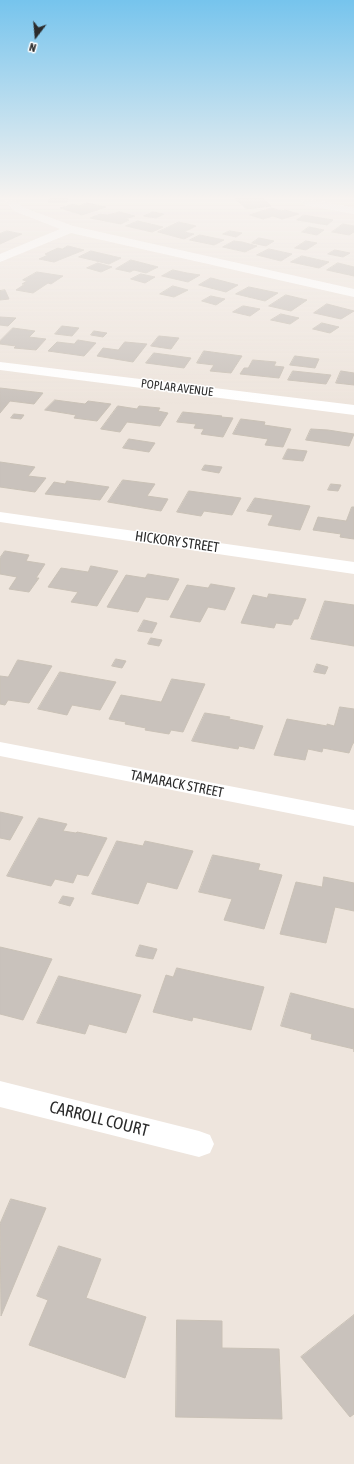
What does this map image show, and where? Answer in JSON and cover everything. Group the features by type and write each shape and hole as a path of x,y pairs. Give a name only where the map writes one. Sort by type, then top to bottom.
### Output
{"street":[{"path":"240,267 354,293"},
{"name":"POPLAR AVENUE","path":"0,366 354,410"},
{"name":"HICKORY STREET","path":"0,517 354,568"},
{"name":"TAMARACK STREET","path":"0,749 354,818"},
{"name":"CARROLL COURT","path":"0,1094 199,1144"}],"building":[{"path":"88,267 111,267 101,272 87,268"},
{"path":"119,267 157,267 146,273 134,270 130,272 116,269"},
{"path":"331,267 354,267 354,276 327,270"},
{"path":"173,270 200,275 188,282 162,276"},
{"path":"37,272 63,276 51,284 48,283 33,293 16,290 27,281 23,280"},
{"path":"141,274 155,277 145,283 131,279"},
{"path":"211,278 238,285 226,292 199,285"},
{"path":"173,286 188,290 174,297 160,294"},
{"path":"249,287 278,293 265,301 236,294"},
{"path":"5,290 9,299 0,300 0,291"},
{"path":"286,295 307,300 291,311 269,306"},
{"path":"211,296 225,299 216,305 202,301"},
{"path":"327,304 354,311 341,319 314,313"},
{"path":"243,306 260,309 250,316 233,312"},
{"path":"281,314 299,318 290,324 271,320"},
{"path":"0,317 16,318 8,326 0,325"},
{"path":"322,323 339,327 330,333 313,329"},
{"path":"62,326 79,328 72,336 55,334"},
{"path":"13,328 35,331 29,337 46,339 36,350 14,348 16,346 0,344 0,341"},
{"path":"94,331 107,333 103,337 91,335"},
{"path":"159,336 179,338 171,349 151,346"},
{"path":"78,340 96,343 84,356 48,351 57,342 74,344"},
{"path":"125,342 147,344 133,362 97,356 103,348 118,350"},
{"path":"204,351 242,356 231,373 210,371 214,365 197,363"},
{"path":"154,353 191,358 184,368 146,363"},
{"path":"295,356 319,359 315,368 290,365"},
{"path":"253,360 276,362 274,366 284,367 279,378 240,374 244,368 248,368"},
{"path":"293,371 331,375 326,384 288,380"},
{"path":"341,371 354,373 354,385 336,383"},
{"path":"0,388 43,393 34,404 10,401 0,413"},
{"path":"55,400 85,404 88,401 111,404 97,421 74,418 76,415 45,410"},
{"path":"118,406 137,409 139,406 160,408 158,411 168,413 160,426 127,422 120,432 101,429"},
{"path":"183,412 233,418 223,437 201,434 204,429 194,428 196,424 177,422"},
{"path":"14,414 24,415 21,419 11,418"},
{"path":"241,419 265,422 264,425 291,429 283,447 265,445 268,439 233,434"},
{"path":"311,429 354,434 349,446 306,440"},
{"path":"129,439 155,443 149,452 123,448"},
{"path":"288,449 307,451 303,461 283,459"},
{"path":"0,462 35,467 28,476 46,478 35,492 0,487"},
{"path":"205,465 222,467 219,473 202,470"},
{"path":"123,480 155,484 147,496 168,499 161,511 108,502"},
{"path":"67,481 109,487 100,500 45,494 54,482 65,484"},
{"path":"331,484 341,485 338,491 328,490"},
{"path":"189,491 241,498 232,515 204,511 201,516 177,512"},
{"path":"255,498 310,506 300,530 268,525 273,515 247,511"},
{"path":"352,507 354,507 354,539 340,537 341,534 313,530 318,517 346,521"},
{"path":"5,551 29,555 26,561 45,564 36,578 39,578 29,592 9,589 17,577 0,574 0,558"},
{"path":"91,566 118,571 97,606 71,602 78,592 48,587 61,568 88,572"},
{"path":"148,574 179,579 168,600 146,597 138,612 107,607 126,575 145,578"},
{"path":"211,584 235,588 225,610 208,607 200,622 170,617 187,585 208,588"},
{"path":"269,594 306,599 298,619 294,619 291,625 276,623 274,628 241,623 253,595 267,598"},
{"path":"325,601 354,605 354,646 311,639"},
{"path":"144,620 157,623 152,633 138,631"},
{"path":"151,638 162,640 159,646 148,644"},
{"path":"116,659 126,661 122,668 112,666"},
{"path":"18,660 52,666 29,703 8,700 5,705 0,704 0,676 8,677"},
{"path":"317,664 328,667 325,674 314,672"},
{"path":"60,672 116,682 100,710 72,705 67,715 38,709"},
{"path":"172,679 205,684 183,732 171,730 169,734 145,730 146,728 109,719 121,695 161,702"},
{"path":"340,707 354,709 354,743 349,753 323,748 322,752 308,749 305,760 274,755 287,719 334,726"},
{"path":"205,713 230,717 229,719 263,726 254,749 239,746 238,749 192,741"},
{"path":"0,812 23,817 10,840 0,838"},
{"path":"39,818 67,824 63,831 77,832 107,838 88,876 77,874 73,883 55,879 51,886 7,876"},
{"path":"117,841 143,846 145,841 193,851 177,889 147,882 138,904 92,894"},
{"path":"213,855 260,864 258,870 282,875 264,929 224,920 232,899 199,892"},
{"path":"324,877 354,883 354,911 335,907 326,943 280,934 296,882 322,887"},
{"path":"63,896 74,898 70,906 59,903"},
{"path":"140,945 157,949 153,959 136,956"},
{"path":"0,947 52,959 23,1020 0,1014"},
{"path":"177,968 264,987 251,1030 193,1017 192,1021 153,1012 166,975 173,977"},
{"path":"59,976 141,995 126,1033 89,1024 85,1034 37,1023"},
{"path":"291,993 354,1009 354,1049 311,1039 312,1034 281,1026"},
{"path":"11,1199 46,1208 1,1316 0,1224"},
{"path":"59,1246 101,1259 86,1298 146,1317 125,1378 29,1345 48,1300 37,1296"},
{"path":"354,1315 354,1414 350,1417 301,1357"},
{"path":"177,1320 222,1321 222,1348 279,1349 282,1419 176,1417"}]}
